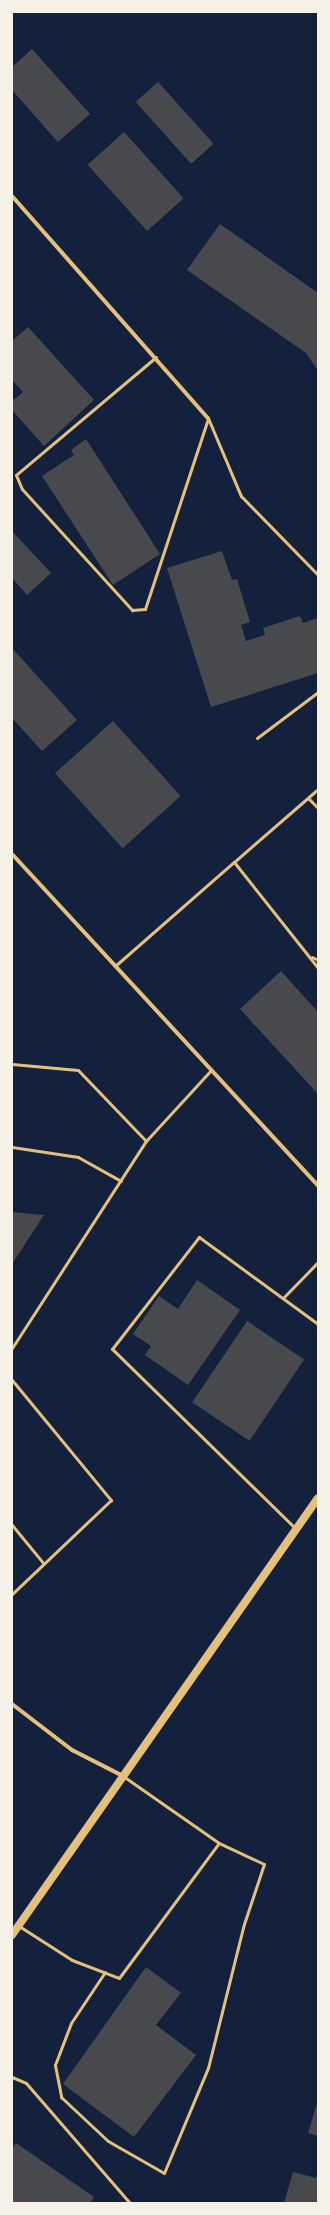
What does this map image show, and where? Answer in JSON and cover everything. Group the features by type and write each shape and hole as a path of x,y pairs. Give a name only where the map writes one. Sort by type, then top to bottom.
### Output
{"main road":[{"path":"12,1936 318,1498"}],"street":[{"path":"12,196 156,357 208,418"},
{"path":"12,854 318,1186"},
{"path":"12,1704 72,1750 123,1776"}],"lane":[{"path":"156,357 16,475 22,489 132,610 145,609 208,418"},
{"path":"208,418 241,496 318,575"},
{"path":"257,738 318,692"},
{"path":"115,966 318,789"},
{"path":"308,798 318,808"},
{"path":"234,862 312,957 318,968"},
{"path":"312,957 318,960"},
{"path":"12,1064 78,1070 146,1140"},
{"path":"12,1348 146,1140 211,1070"},
{"path":"12,1148 78,1157 121,1181"},
{"path":"296,1529 112,1349 199,1237 318,1324"},
{"path":"283,1298 318,1262"},
{"path":"12,1380 111,1500 12,1594"},
{"path":"12,1526 44,1564"},
{"path":"105,1972 71,2023 55,2065 61,2096 108,2142 164,2173 208,2068 244,1924 264,1864 218,1842 123,1776"},
{"path":"19,1926 72,1960 119,1978 218,1842"},
{"path":"12,2077 26,2083 130,2203"}],"building":[{"path":"32,49 90,114 58,142 12,90 12,67"},
{"path":"158,82 214,144 191,164 136,102"},
{"path":"124,132 184,198 147,231 88,165"},
{"path":"220,224 318,293 318,371 306,353 187,270"},
{"path":"28,327 94,400 44,446 12,410 12,401 23,392 12,380 12,341"},
{"path":"86,439 160,554 113,585 42,476 74,455 71,450"},
{"path":"12,531 51,573 27,595 12,578"},
{"path":"222,551 232,580 237,579 250,622 241,625 246,641 265,635 263,628 300,616 303,623 318,618 318,673 211,707 167,568"},
{"path":"12,648 77,720 42,751 12,718"},
{"path":"113,721 181,796 123,848 55,773"},
{"path":"281,971 318,1012 318,1094 240,1009"},
{"path":"12,1212 44,1215 12,1264"},
{"path":"197,1280 240,1310 188,1385 145,1355 151,1346 133,1334 159,1296 178,1309"},
{"path":"247,1321 304,1360 249,1441 192,1402"},
{"path":"146,1967 181,1993 156,2025 196,2055 134,2137 63,2084"},
{"path":"318,2100 318,2136 308,2133"},
{"path":"16,2143 94,2197 90,2203 12,2203 12,2148"},
{"path":"318,2171 318,2203 284,2203 293,2172 316,2178"}]}
